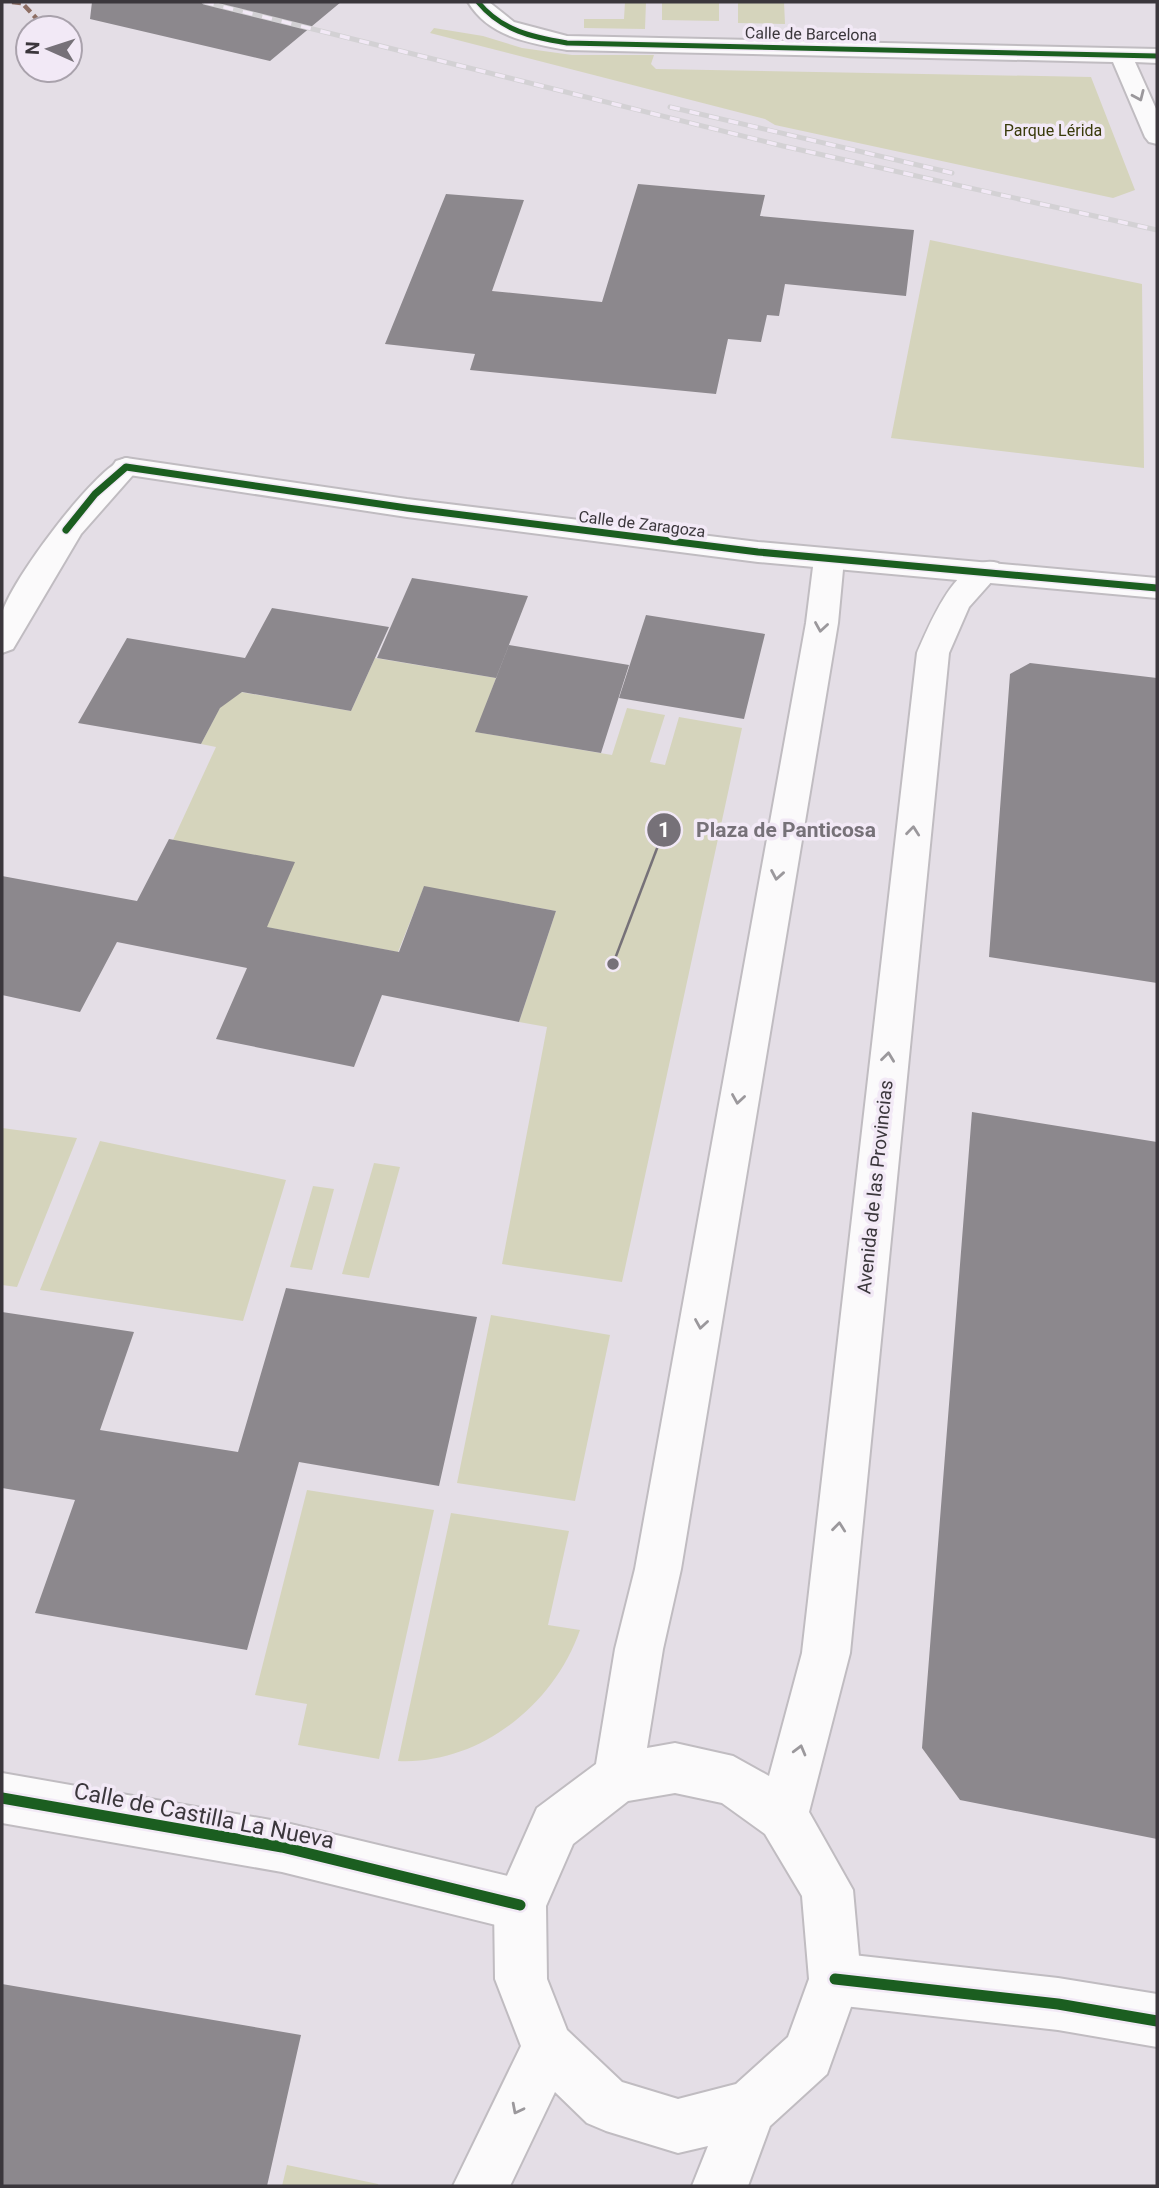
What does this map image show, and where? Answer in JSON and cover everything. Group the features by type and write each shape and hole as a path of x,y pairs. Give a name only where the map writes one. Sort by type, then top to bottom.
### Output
{"main road":[{"name":"Calle de Barcelona","path":"478,2 489,17 506,28 567,43 1157,56"},
{"path":"1121,55 1157,137"},
{"name":"Calle de Zaragoza","path":"2,642 66,530 95,494 126,467 562,529 830,559 987,570 1157,588"},
{"path":"618,1777 689,1394 822,623 830,559"},
{"name":"Avenida de las Provincias","path":"783,1816 826,1653 933,653 956,602 987,570"},
{"path":"720,2186 750,2108 808,2055 835,1979 827,1890 783,1816 733,1781 675,1768 618,1777 555,1826 520,1905 521,1979 548,2048 606,2104 678,2126 750,2108"},
{"name":"Calle de Castilla La Nueva","path":"2,1798 282,1847 520,1905"},
{"path":"835,1979 1058,2004 1157,2021"},
{"path":"481,2186 548,2048"}],"green space":[{"path":"625,2 646,2 645,29 584,28 584,19 624,19"},
{"path":"662,2 719,3 719,21 662,20"},
{"path":"738,2 784,2 785,24 738,23"},
{"name":"Parque Lérida","path":"434,28 483,36 522,48 572,55 654,55 651,64 656,69 1091,77 1135,190 1113,198 775,125 765,119 430,33"},
{"path":"930,240 1142,284 1144,468 891,438"},
{"path":"375,658 496,678 476,732 612,755 627,708 665,715 650,762 665,765 679,717 742,728 622,1282 502,1264 547,1027 519,1022 556,911 424,887 398,952 266,927 173,840 216,747 201,744 229,690 351,711"},
{"path":"2,1128 77,1138 17,1287 2,1285"},
{"path":"100,1141 286,1180 243,1321 40,1290"},
{"path":"374,1163 400,1167 369,1278 342,1274"},
{"path":"313,1186 334,1189 312,1270 290,1267"},
{"path":"491,1315 610,1335 575,1501 457,1483"},
{"path":"307,1490 434,1510 379,1759 298,1745 307,1704 255,1695"},
{"path":"451,1513 569,1531 548,1625 580,1630 552,1683 510,1725 457,1753 428,1760 398,1761"},
{"path":"287,2165 378,2184 379,2186 282,2186"}],"building":[{"path":"92,2 341,2 270,61 90,19"},
{"path":"638,184 765,195 760,216 914,230 906,296 785,284 779,316 767,315 761,342 728,339 716,394 470,370 475,354 385,344 446,194 524,200 492,291 602,302"},
{"path":"412,578 528,596 496,678 377,658"},
{"path":"272,608 389,627 351,711 242,692 220,708 201,744 78,723 127,638 245,658"},
{"path":"646,615 765,634 744,719 619,698"},
{"path":"509,645 629,665 601,753 475,732"},
{"path":"1030,663 1157,678 1157,983 989,957 1010,674"},
{"path":"169,839 295,862 267,927 399,952 424,886 556,911 519,1022 382,995 354,1067 216,1039 247,968 117,942 80,1012 2,995 2,876 137,901"},
{"path":"972,1112 1157,1142 1157,1839 960,1800 922,1748"},
{"path":"286,1288 477,1317 439,1486 299,1462 247,1650 35,1613 75,1500 2,1488 2,1312 134,1332 100,1430 238,1452"},
{"path":"2,1984 301,2035 267,2186 2,2186"}],"railway":[{"path":"204,2 783,146 1157,230"},
{"path":"670,107 952,173"}],"marked path":[{"path":"12,2 22,3 32,14"}],"cycle path":[{"path":"478,2 496,21 506,27 529,36 567,43 1157,56"},
{"path":"66,530 95,494 126,467 407,508 758,552 1157,588"},
{"path":"2,1798 282,1847 520,1905"},
{"path":"835,1979 1058,2004 1157,2021"}],"place":[{"name":"Plaza de Panticosa","path":"613,964"}]}
